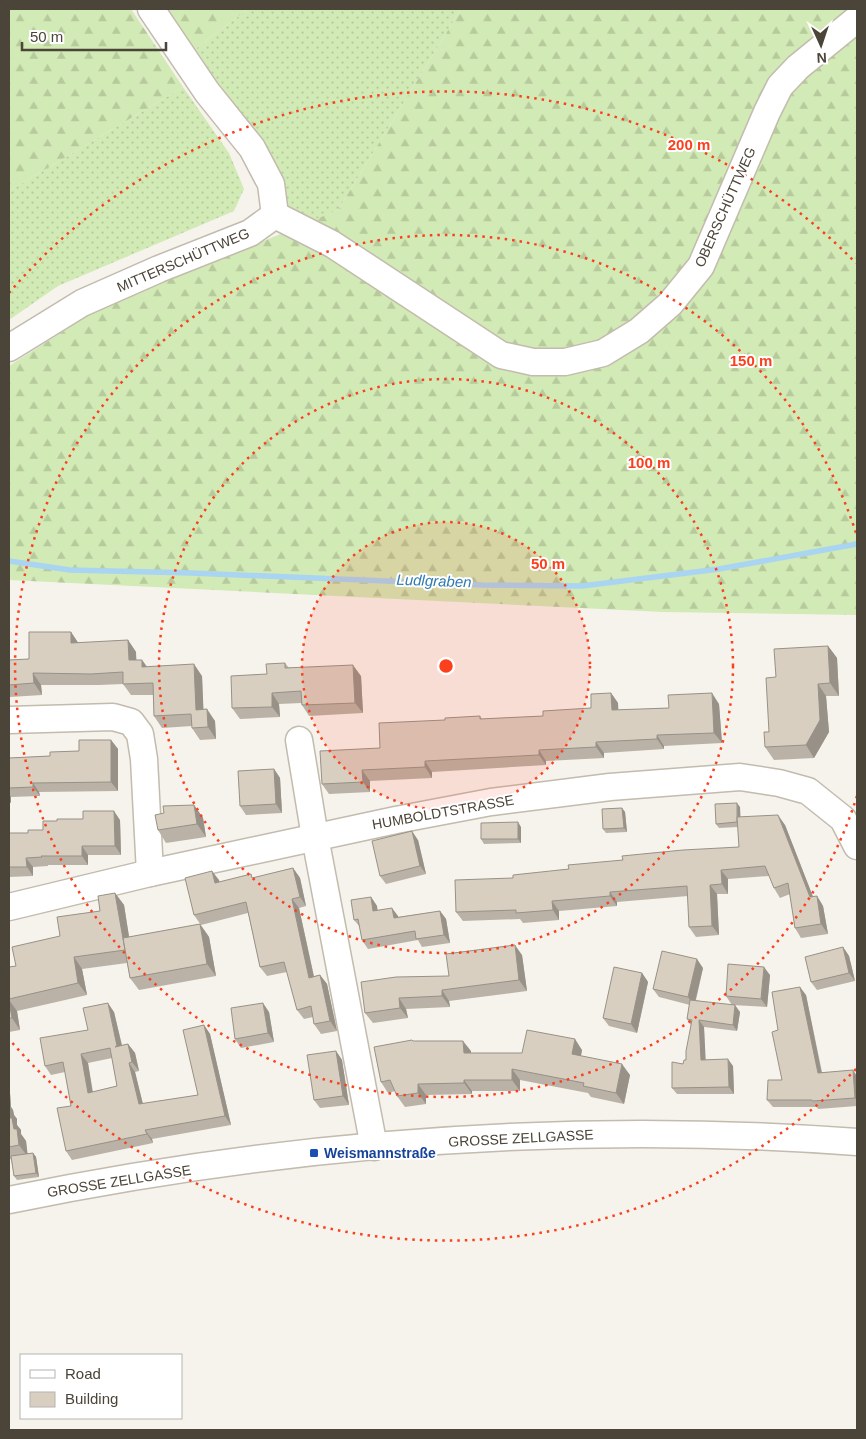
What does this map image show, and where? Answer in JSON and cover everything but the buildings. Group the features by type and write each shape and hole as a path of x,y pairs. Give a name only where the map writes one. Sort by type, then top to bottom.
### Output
{"street":[{"path":"151,9 208,92 252,148 271,184 275,215"},
{"name":"OBERSCHÜTTWEG","path":"275,215 332,244 501,355 533,362 565,362 603,353 639,331 670,304 701,266 780,86 798,67 857,19"},
{"name":"MITTERSCHÜTTWEG","path":"9,348 82,303 159,269 250,233 275,215"},
{"path":"9,720 114,717 131,722 140,734 144,760 150,873"},
{"path":"299,740 374,1147"},
{"name":"HUMBOLDTSTRASSE","path":"9,907 150,873 491,802 610,787 740,778 779,783 808,791 843,819 857,846"},
{"name":"GROSSE ZELLGASSE","path":"9,1200 67,1188 247,1160 374,1147 513,1136 646,1133 779,1136 857,1142"}],"green space":[{"path":"9,9 131,9 183,87 9,191"},
{"path":"166,9 248,9 194,50"},
{"path":"248,9 461,9 338,210 314,221 285,211 261,144 194,50"},
{"path":"461,9 857,9 857,615 663,612 9,580 9,366 95,311 338,210"},
{"path":"183,87 229,153 244,189 234,211 58,286 9,320 9,191"}],"waterway":[{"name":"Ludlgraben","path":"9,561 70,570 483,585 582,586 719,569 857,544"}],"place":[{"name":"Weismannstraße","path":"314,1153"}]}
